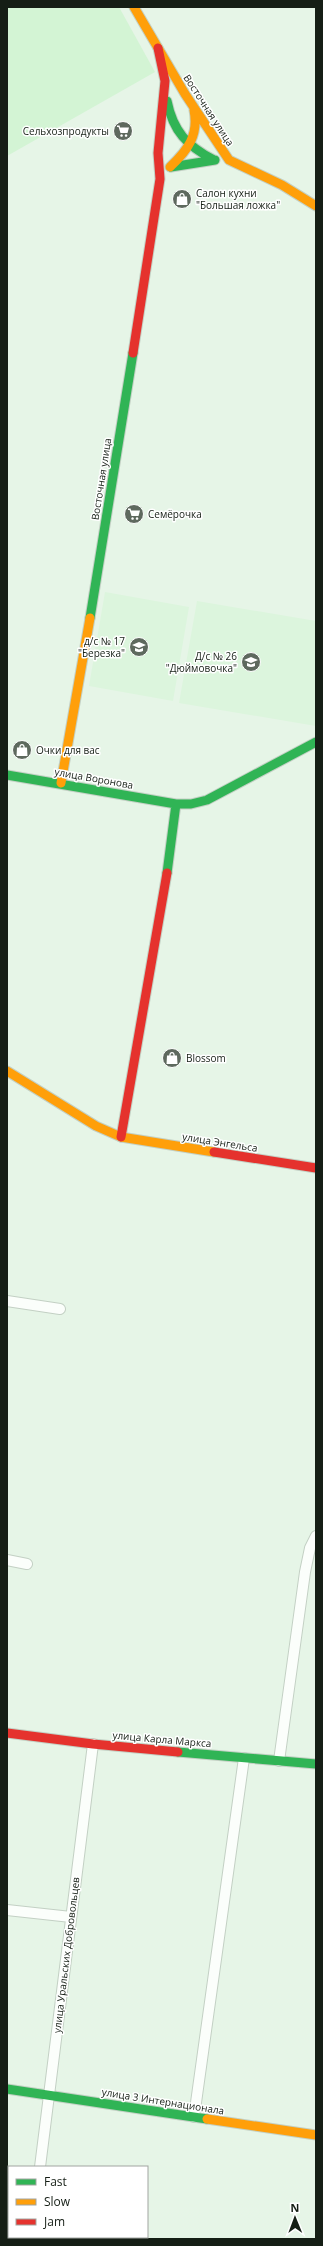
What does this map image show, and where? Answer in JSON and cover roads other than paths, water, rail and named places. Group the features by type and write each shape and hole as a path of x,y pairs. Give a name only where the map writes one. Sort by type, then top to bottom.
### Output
{"street":[{"name":"Восточная улица","path":"134,7 185,94 229,160 282,185 316,206"},
{"path":"158,48 164,70 164,86 169,113 174,129 180,138 190,147 214,160"},
{"name":"Восточная улица","path":"62,783 99,563 160,178 158,153 164,86"},
{"path":"160,178 190,147 196,136 197,125 194,112 185,94"},
{"path":"158,153 163,141 174,129 188,124 197,125 210,131"},
{"path":"170,167 214,160 229,160"},
{"name":"улица Воронова","path":"7,775 62,783 176,804 191,804 207,800 316,742"},
{"path":"121,1137 152,968 175,822 176,804"},
{"name":"улица Энгельса","path":"7,1070 96,1126 121,1137 316,1168"},
{"path":"7,1301 60,1309"},
{"path":"279,1761 305,1572 310,1548 316,1536"},
{"path":"7,1560 26,1564"},
{"name":"улица Карла Маркса","path":"7,1733 93,1744 316,1764"},
{"name":"улица Уральских Добровольцев","path":"40,2166 93,1744"},
{"path":"194,2117 244,1758"},
{"path":"7,1910 71,1917"},
{"name":"улица 3 Интернационала","path":"7,2090 316,2135"}],"place":[{"name":"Сельхозпродукты","path":"123,131"},
{"name":"Салон кухни \"Большая ложка\"","path":"182,199"},
{"name":"Семёрочка","path":"134,514"},
{"name":"д/с № 17 \"Березка\"","path":"139,647"},
{"name":"Д/с № 26 \"Дюймовочка\"","path":"251,662"},
{"name":"Очки для вас","path":"22,750"},
{"name":"Blossom","path":"172,1058"}]}
